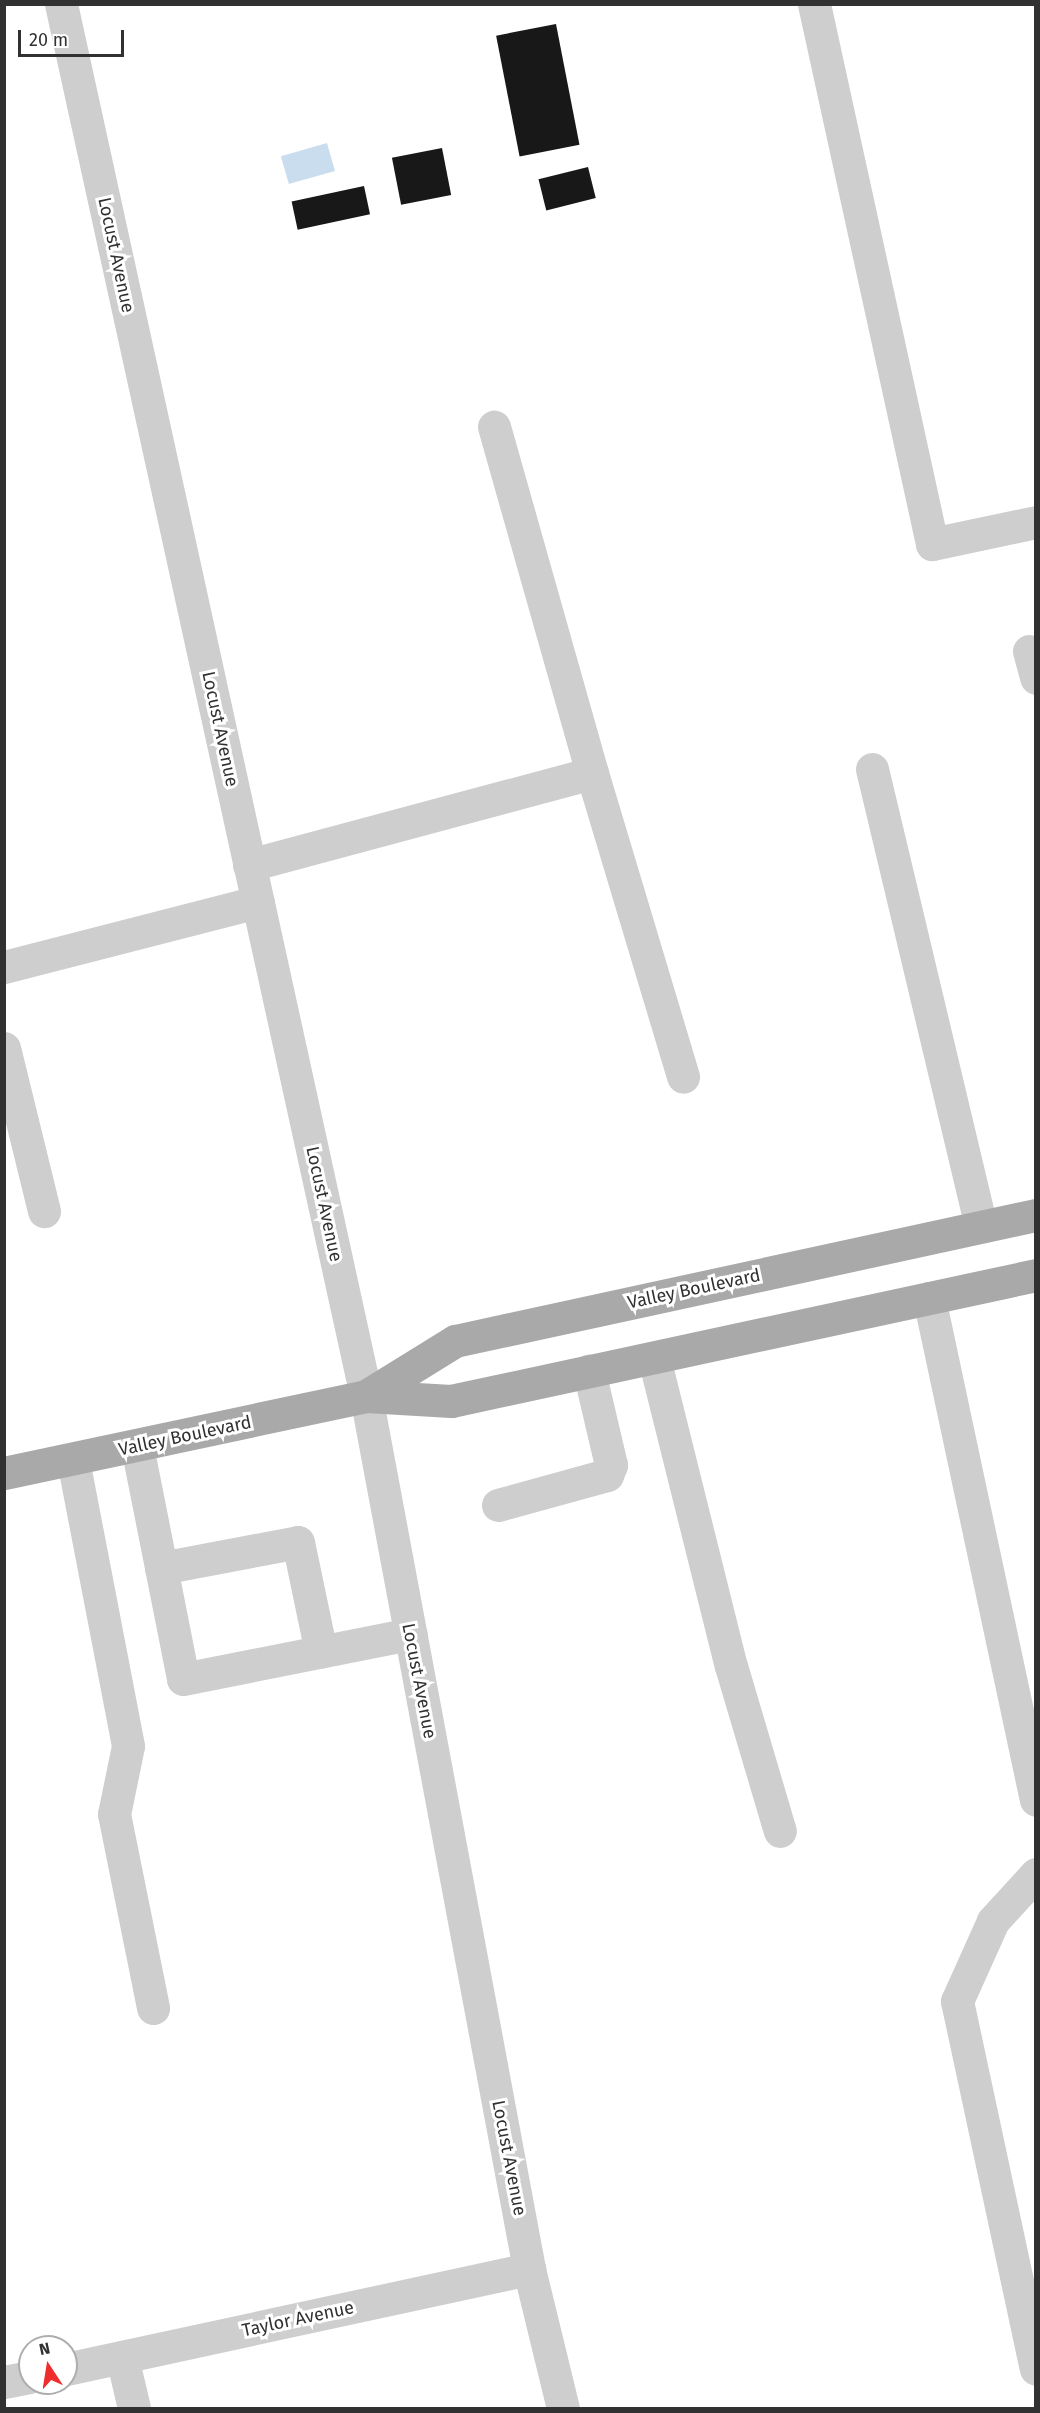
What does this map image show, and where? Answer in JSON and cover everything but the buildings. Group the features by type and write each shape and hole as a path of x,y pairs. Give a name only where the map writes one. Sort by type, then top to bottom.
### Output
{"main road":[{"name":"Valley Boulevard","path":"366,1396 455,1341 1035,1215"},
{"name":"Valley Boulevard","path":"4,1473 366,1396 451,1401 1035,1275"}],"street":[{"name":"Locust Avenue","path":"61,4 366,1396 530,2269 562,2409"},
{"path":"814,4 932,544 1035,522"},
{"path":"494,427 592,773 683,1077"},
{"path":"872,769 981,1226"},
{"path":"249,865 592,773"},
{"path":"4,967 258,902"},
{"path":"4,1048 44,1211"},
{"path":"929,1298 1035,1800"},
{"path":"654,1358 731,1666 780,1831"},
{"path":"498,1505 607,1475 610,1465 589,1371"},
{"path":"137,1446 183,1679 411,1634"},
{"path":"73,1460 128,1746 114,1814 153,2008"},
{"path":"161,1568 298,1542 321,1652"},
{"path":"1035,1874 993,1921 957,2001 1035,2369"},
{"name":"Taylor Avenue","path":"78,2366 530,2269"},
{"path":"122,2356 134,2409"}],"water":[{"path":"327,143 335,171 289,184 281,156"}]}
